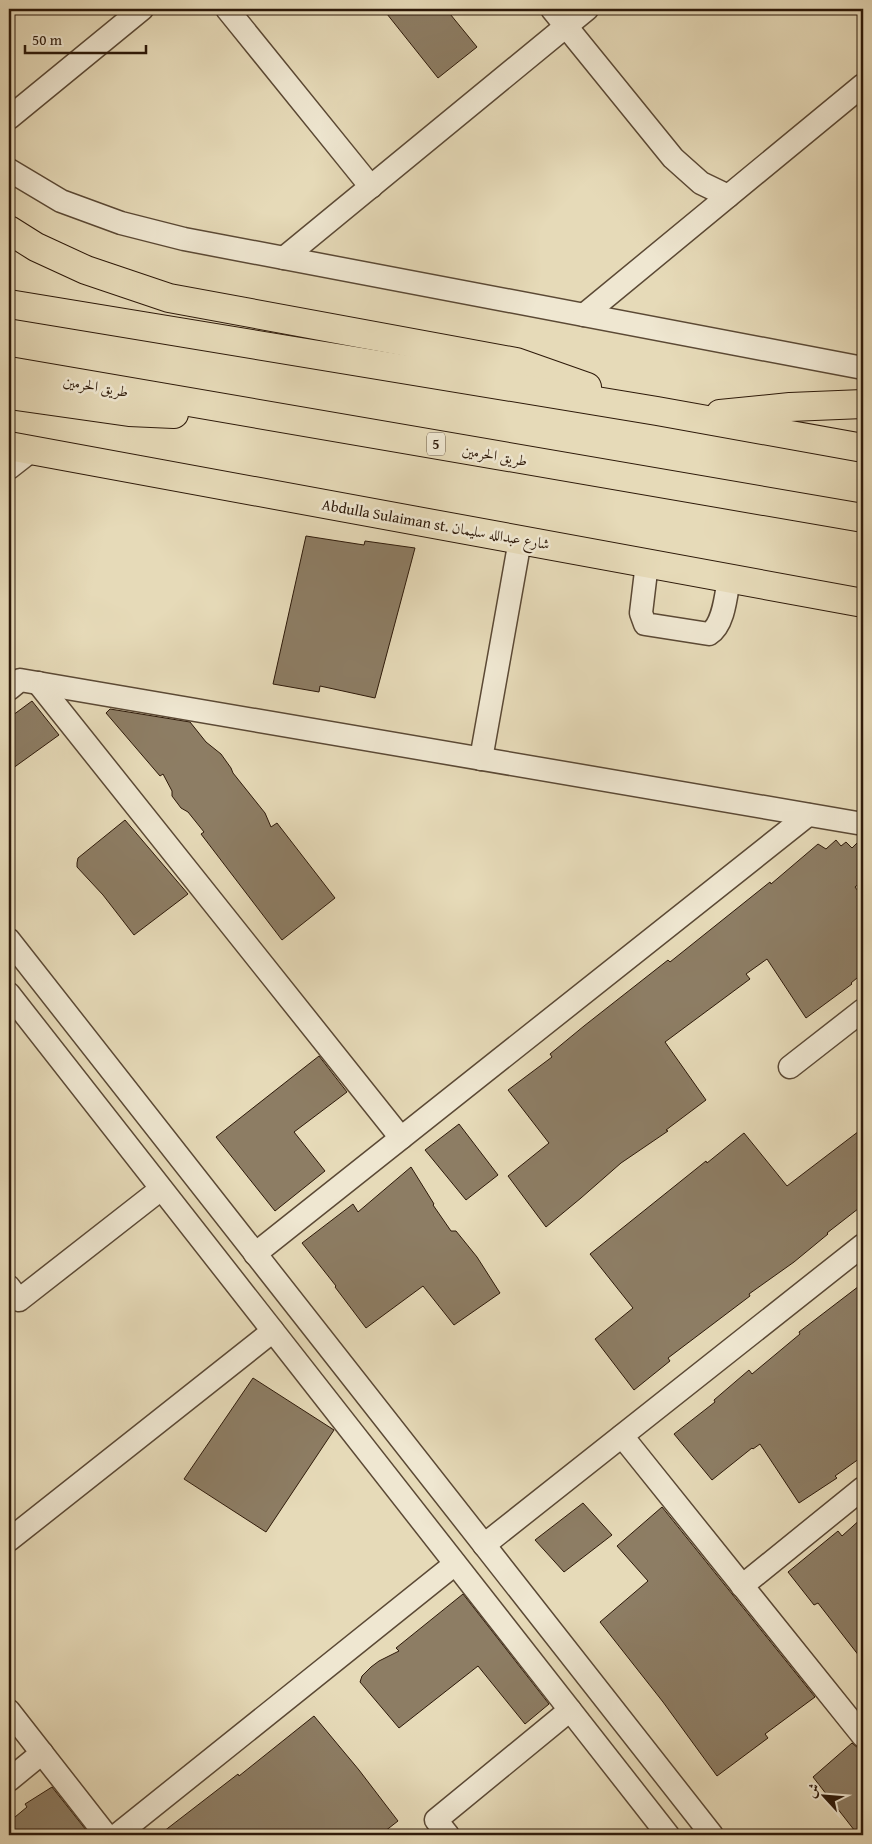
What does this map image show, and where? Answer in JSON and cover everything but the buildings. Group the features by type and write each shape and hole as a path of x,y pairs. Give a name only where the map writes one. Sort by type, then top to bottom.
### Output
{"main road":[{"path":"9,230 36,247 86,270 169,298 516,362 657,411"},
{"path":"9,304 657,411 863,448"},
{"name":"طريق الحرمين","path":"9,372 863,518"},
{"path":"9,395 129,412 283,418"},
{"path":"688,417 790,407 863,404"},
{"name":"Abdulla Sulaiman st. شارع عبدالله سليمان","path":"20,448 863,603"}],"street":[{"path":"9,118 142,9"},
{"path":"227,9 371,187"},
{"path":"284,258 371,187 559,17 587,9"},
{"path":"559,17 673,158 701,183 728,196"},
{"path":"584,315 728,196 862,90"},
{"path":"9,170 61,200 121,223 184,239 863,368"},
{"path":"9,468 20,448"},
{"path":"481,759 520,540"},
{"path":"646,563 641,613 645,624 709,634 715,631 719,624 729,578"},
{"path":"9,689 20,680 863,824"},
{"path":"38,683 400,1138"},
{"path":"255,1254 808,815"},
{"path":"9,940 712,1835"},
{"path":"9,994 668,1835"},
{"path":"790,1067 863,1010"},
{"path":"9,1287 19,1300 161,1189"},
{"path":"484,1545 863,1245"},
{"path":"9,1540 273,1331"},
{"path":"622,1436 863,1736"},
{"path":"742,1586 863,1488"},
{"path":"117,1835 455,1564"},
{"path":"448,1835 436,1820 570,1710"},
{"path":"9,1711 106,1835"},
{"path":"9,1780 42,1753"}]}
